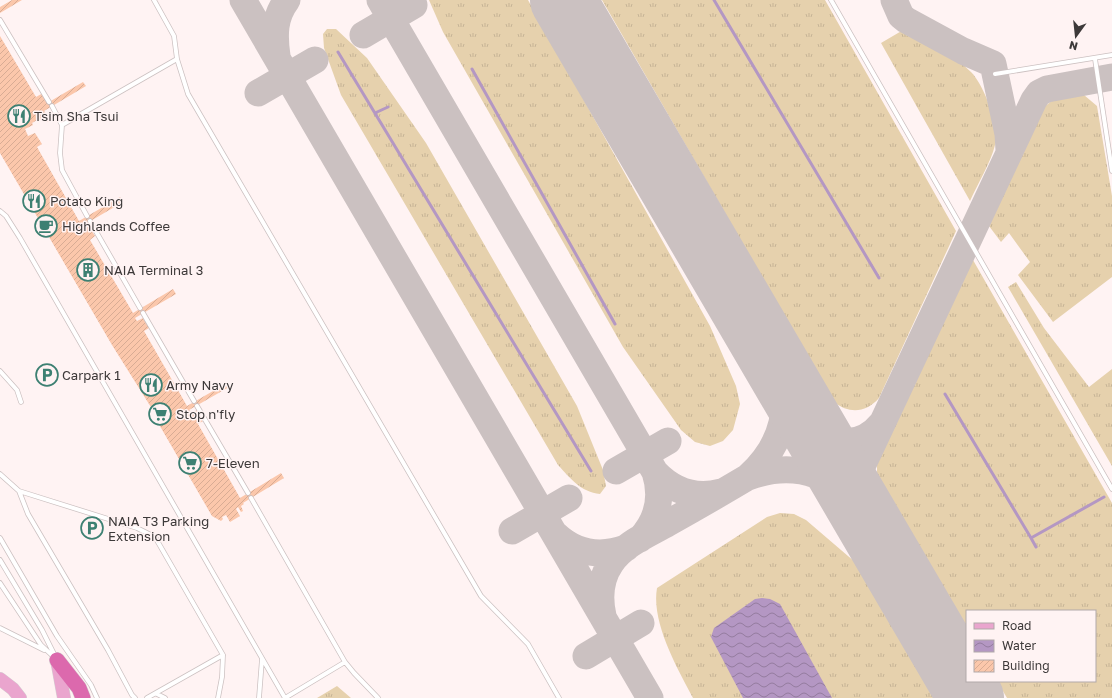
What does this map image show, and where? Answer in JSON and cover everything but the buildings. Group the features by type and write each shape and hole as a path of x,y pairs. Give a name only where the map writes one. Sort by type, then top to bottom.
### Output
{"highway":[{"path":"52,656 72,679 83,698"}],"main road":[{"path":"52,656 64,698"},
{"path":"0,679 13,689 20,698"}],"lane":[{"path":"154,0 174,36 177,59 188,94 481,596 528,644 559,698"},
{"path":"831,0 1112,489"},
{"path":"0,20 49,102"},
{"path":"995,74 1112,55"},
{"path":"1095,58 1112,170"},
{"path":"62,125 177,59"},
{"path":"52,106 62,125 60,153 62,170 87,216"},
{"path":"0,211 6,216 20,238 285,698 345,662"},
{"path":"90,221 140,308"},
{"path":"143,313 194,401"},
{"path":"0,371 16,390 21,402"},
{"path":"197,406 248,493"},
{"path":"0,474 19,491 145,531 155,538 223,655 222,677 218,698"},
{"path":"19,491 28,514 135,698"},
{"path":"251,498 345,662 378,698"},
{"path":"0,538 58,636 91,685 97,698"},
{"path":"0,560 42,630 52,656"},
{"path":"0,583 52,656"},
{"path":"0,628 52,656"},
{"path":"259,698 263,668 261,654"},
{"path":"147,698 157,694 223,655"},
{"path":"157,694 166,698"}],"green space":[{"path":"429,0 528,0 710,326 736,386 740,404 733,430 723,441 710,446 695,442 681,430 623,347 443,32"},
{"path":"602,0 825,0 956,231 879,398 869,407 851,410 846,409 834,402"},
{"path":"910,26 971,72 981,86 990,107 995,128 995,145 987,166 970,201 881,43"},
{"path":"327,29 336,29 367,58 426,143 577,406 603,470 606,486 600,494 587,491 582,488 558,465 341,95 324,48 323,34"},
{"path":"1084,95 1097,106 1112,196 1112,277 1053,322 1018,275 1030,262 1009,233 1001,242 989,226 1044,107 1053,100"},
{"path":"973,260 1112,503 1112,698 1007,698 998,682 1096,682 1096,610 966,610 966,628 877,475 877,465"},
{"path":"1016,282 1044,328 1089,387 1112,369 1112,466 1008,287"},
{"path":"780,513 794,514 806,520 855,562 934,698 693,698 673,659 662,630 656,601 657,588 767,517"},
{"path":"337,686 351,698 317,698"}],"water":[{"path":"755,599 770,599 780,604 832,698 743,698 711,637 714,628"}],"waterway":[{"path":"714,0 879,278"},
{"path":"338,52 591,471"},
{"path":"472,69 615,324"},
{"path":"375,113 388,107"},
{"path":"945,394 1031,538"},
{"path":"1036,547 1031,538 1104,497"}],"taxiway":[{"path":"243,0 650,698"},
{"path":"277,56 275,41 277,20 287,0"},
{"path":"380,0 655,472 659,490 657,508 651,524 640,539"},
{"path":"894,0 901,16 906,20 963,51 993,64 1008,134 1009,150"},
{"path":"363,35 414,5"},
{"path":"258,93 315,60"},
{"path":"858,504 854,491 857,477 1034,100 1039,93 1047,89 1112,77"},
{"path":"748,477 767,455 780,431 784,404 784,390 781,375"},
{"path":"814,429 831,439 849,442 866,437 881,424"},
{"path":"616,471 668,441"},
{"path":"603,616 601,589 607,569 616,556 637,540 748,477 766,472 784,470 800,471 816,475 831,482 844,492 856,505 867,521"},
{"path":"655,472 669,484 685,492 693,494 711,494 721,492"},
{"path":"512,531 569,498"},
{"path":"555,534 571,546 588,552 606,553 626,548"},
{"path":"586,656 641,623"}],"runway":[{"path":"563,0 971,698"}],"place":[{"name":"Tsim Sha Tsui","path":"19,116"},
{"name":"Potato King","path":"34,201"},
{"name":"Highlands Coffee","path":"46,226"},
{"name":"NAIA Terminal 3","path":"88,270"},
{"name":"Carpark 1","path":"47,375"},
{"name":"Army Navy","path":"151,385"},
{"name":"Stop n'fly","path":"160,414"},
{"name":"7-Eleven","path":"190,463"},
{"name":"NAIA T3 Parking Extension","path":"92,528"}]}
